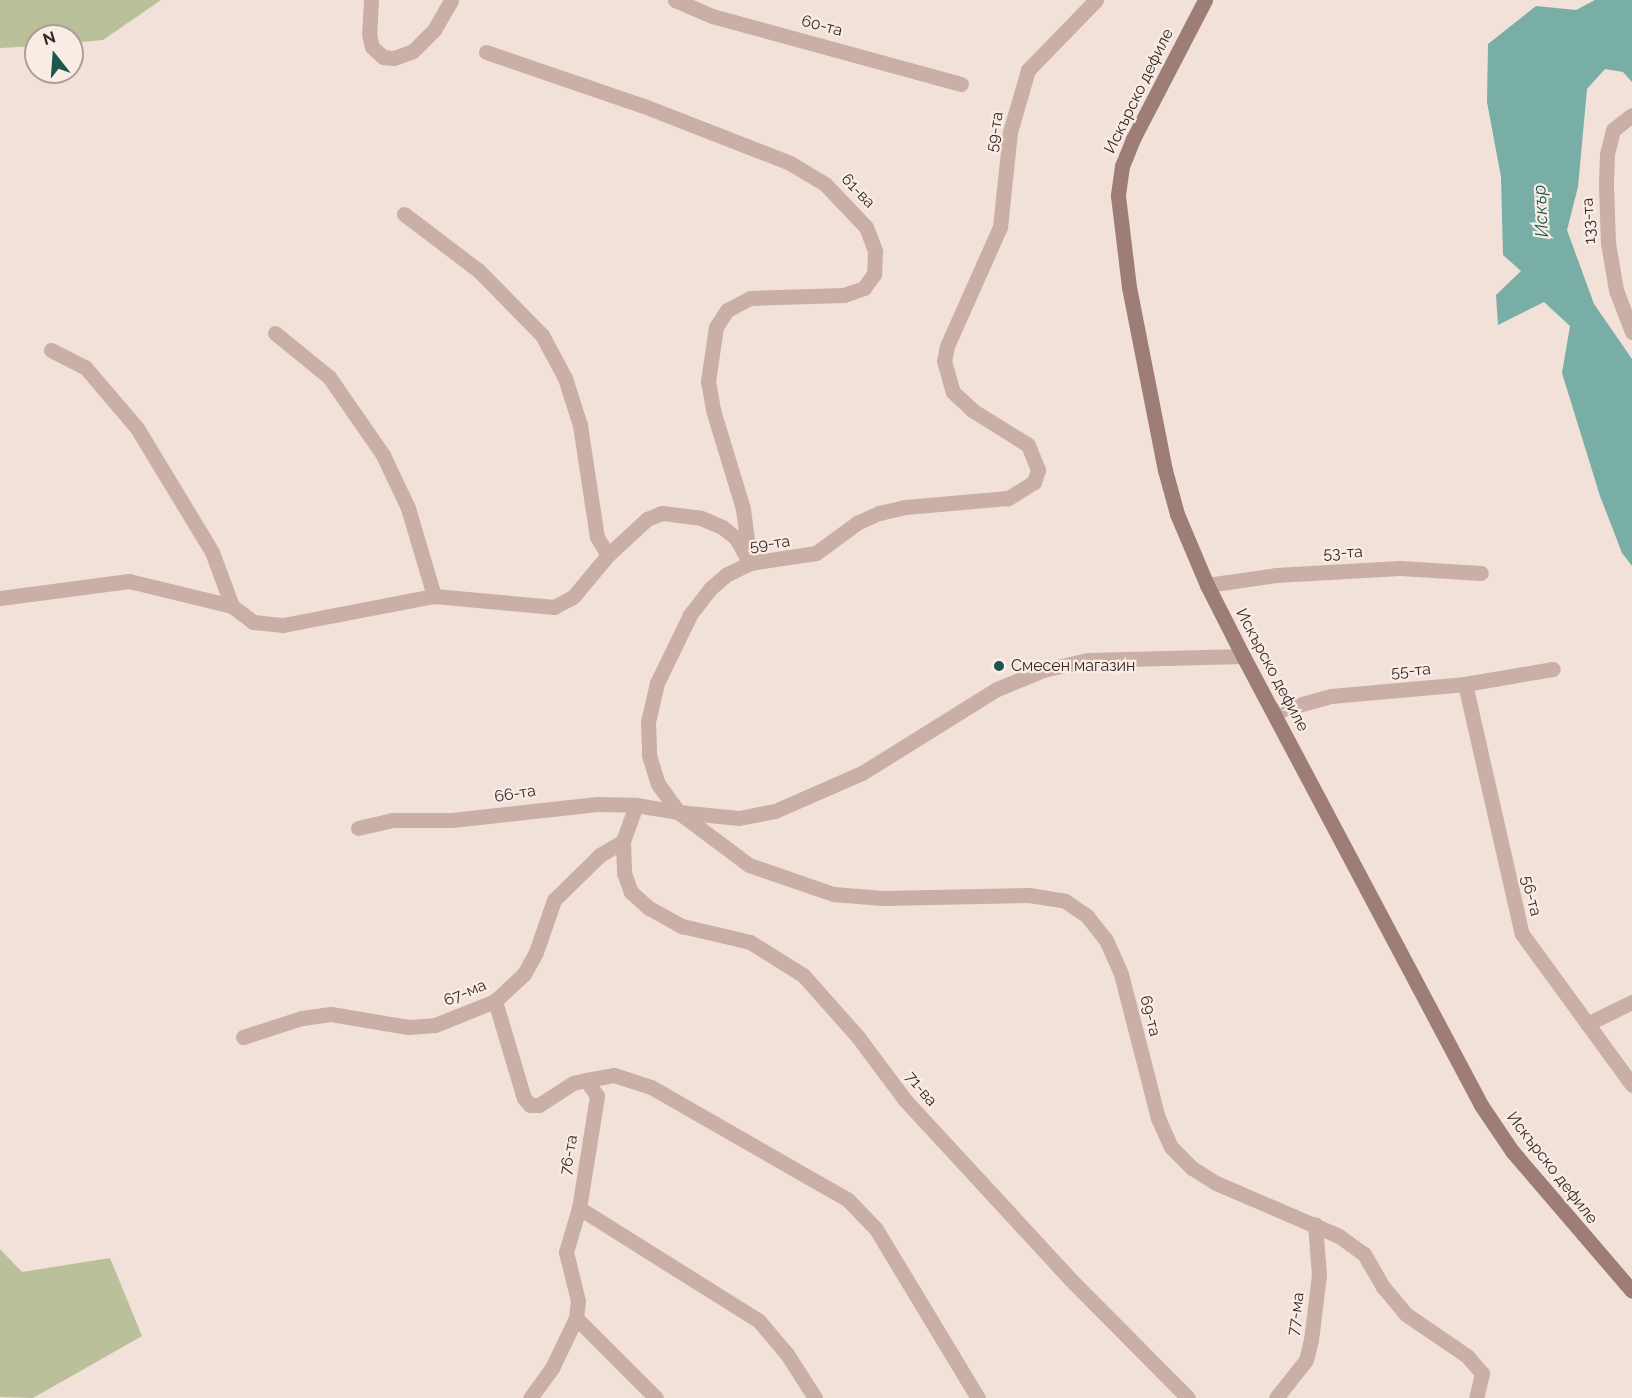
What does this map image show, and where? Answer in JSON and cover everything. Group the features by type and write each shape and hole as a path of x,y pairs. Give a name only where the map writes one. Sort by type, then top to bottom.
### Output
{"main road":[{"name":"Искърско дефиле","path":"1205,0 1133,139 1122,166 1118,196 1128,276 1165,470 1177,514 1207,585 1481,1105 1512,1151 1632,1291"}],"street":[{"path":"371,0 369,34 372,47 383,57 394,58 413,51 434,30 451,0"},
{"name":"60-та","path":"675,0 712,16 961,84"},
{"name":"59-та","path":"678,812 658,784 649,755 648,720 657,683 690,615 710,588 750,563 816,553 857,523 879,513 905,507 1008,498 1024,491 1034,482 1038,470 1028,445 972,410 953,392 944,361 947,346 1000,227 1011,132 1028,70 1096,0"},
{"name":"61-ва","path":"486,52 644,106 790,163 825,183 866,226 875,251 874,274 864,288 844,295 750,298 727,310 716,327 708,381 713,410 744,509 750,563"},
{"name":"133-та","path":"1632,116 1613,129 1607,154 1606,186 1608,243 1616,290 1632,332"},
{"path":"404,214 479,271 542,335 568,387 580,425 597,537 608,555"},
{"path":"275,333 329,376 383,454 408,508 434,596"},
{"path":"51,350 85,367 137,428 212,552 232,606"},
{"path":"0,598 129,581 232,606 253,622 283,625 434,596 554,607 573,597 608,555 646,519 680,513 722,527 736,538 750,563"},
{"name":"53-та","path":"1207,585 1276,575 1377,570 1442,568 1481,573"},
{"path":"678,812 740,818 775,811 862,773 997,689 1043,670 1088,660 1244,656"},
{"name":"55-та","path":"1273,712 1331,696 1465,684 1553,669"},
{"name":"56-та","path":"1465,684 1522,934 1632,1085"},
{"name":"66-та","path":"358,828 392,820 452,820 597,804 636,805 678,812"},
{"path":"623,841 636,805"},
{"name":"69-та","path":"678,812 749,865 833,894 883,898 1029,895 1065,901 1087,916 1106,940 1121,974 1158,1118 1171,1147 1192,1168 1216,1183 1315,1224 1364,1254 1384,1288 1407,1315 1467,1356 1482,1374 1476,1398"},
{"name":"67-ма","path":"243,1037 302,1018 330,1014 408,1027 435,1025 495,1001 524,974 536,952 554,900 600,855 623,841"},
{"name":"71-ва","path":"623,841 624,873 631,892 649,908 682,926 750,942 803,975 912,1108 1071,1280 1188,1398"},
{"path":"495,1001 524,1098 530,1105 539,1105 573,1083 614,1075 651,1087 848,1200 876,1229 978,1398"},
{"path":"1587,1024 1632,1002"},
{"name":"76-та","path":"530,1398 552,1368 576,1318 578,1301 567,1252 579,1208 597,1096 586,1080"},
{"path":"579,1208 721,1293 759,1321 787,1354 814,1398"},
{"name":"77-ма","path":"1276,1398 1306,1360 1311,1340 1319,1275 1315,1224"},
{"path":"576,1318 656,1398"}],"green space":[{"path":"0,0 161,0 103,40 84,42 84,24 24,24 24,47 0,48"},
{"path":"0,1249 22,1272 110,1258 142,1336 33,1398 0,1397"}],"water":[{"name":"Искър","path":"1595,0 1632,0 1632,82 1623,72 1605,69 1587,89 1578,187 1567,230 1594,304 1632,359 1632,566 1622,553 1600,496 1562,373 1570,326 1544,302 1498,325 1496,295 1521,271 1503,255 1501,177 1487,102 1488,44 1536,6 1576,10"}],"place":[{"name":"Смесен магазин","path":"999,666"}]}
